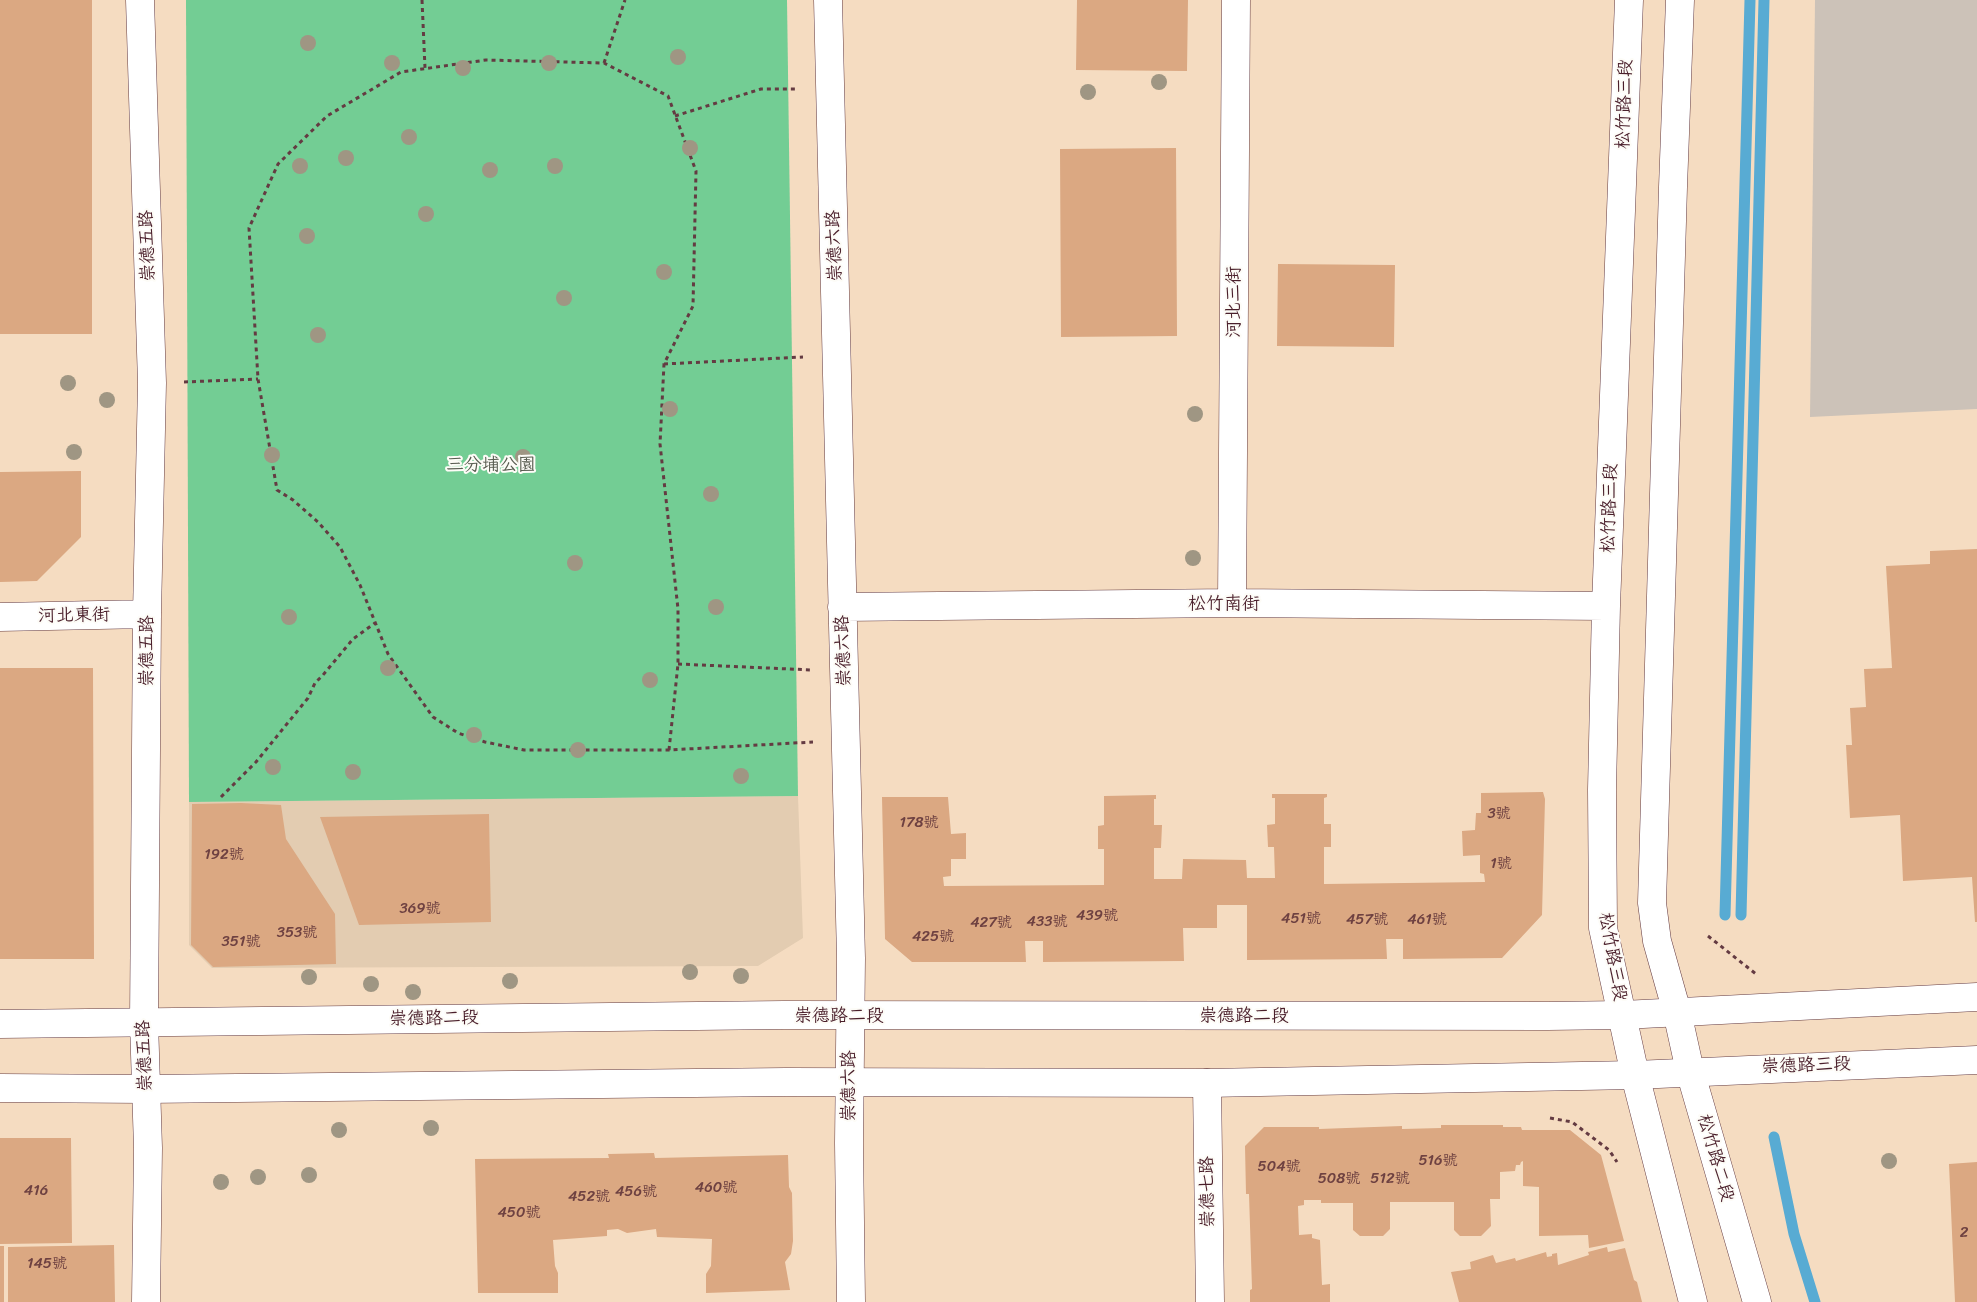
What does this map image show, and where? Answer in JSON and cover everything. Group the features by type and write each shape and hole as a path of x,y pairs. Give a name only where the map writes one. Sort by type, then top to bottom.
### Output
{"street":[{"name":"崇德五路","path":"140,0 152,383 147,614 144,1022 148,1148 146,1302"},
{"name":"崇德六路","path":"828,0 851,958 849,1016 851,1302"},
{"name":"河北三街","path":"1232,603 1236,0"},
{"name":"松竹路三段","path":"1623,1015 1603,928 1602,790 1606,606 1629,0"},
{"path":"1680,0 1652,903 1657,941 1678,1012 1977,998"},
{"name":"松竹南街","path":"842,608 1232,603 1606,606"},
{"name":"河北東街","path":"0,617 147,614"},
{"name":"崇德路二段","path":"0,1024 784,1015 1548,1016 1678,1012"},
{"name":"松竹路二段","path":"1678,1012 1690,1071 1757,1302"},
{"path":"1623,1015 1634,1075 1693,1302"},
{"name":"崇德路三段","path":"1634,1075 1690,1071 1977,1060"},
{"path":"0,1088 146,1089 850,1082 1207,1083 1634,1075"},
{"name":"崇德七路","path":"1207,1083 1210,1302"}],"path":[{"path":"422,0 425,68"},
{"path":"604,63 625,0"},
{"path":"669,750 678,664 678,609 660,444 664,364 693,306 696,171 668,96 604,63 486,60 401,72 327,116 278,164 249,228 258,379 277,490 293,500 318,522 340,547 360,585 388,654 433,717 458,733 486,742 524,750 669,750 846,740"},
{"path":"675,116 761,89 830,88"},
{"path":"664,364 838,356"},
{"path":"152,383 258,379"},
{"path":"221,797 256,762 308,698 315,683 353,639 375,623"},
{"path":"678,664 845,672"},
{"path":"1708,936 1762,980"},
{"path":"1550,1118 1572,1122 1609,1150 1617,1162"}],"shaded area":[{"path":"1815,0 1977,0 1977,409 1810,417"},
{"path":"798,796 803,938 758,966 212,968 189,945 189,802"}],"green space":[{"name":"三分埔公園","path":"186,0 787,0 798,796 189,802"}],"building":[{"path":"0,0 92,0 92,334 0,334"},
{"path":"1077,0 1188,0 1187,71 1076,70"},
{"path":"1176,148 1177,336 1061,337 1060,149"},
{"path":"1278,264 1395,265 1394,347 1277,346"},
{"path":"81,471 81,537 37,581 0,582 0,472"},
{"path":"1977,549 1977,922 1975,922 1972,877 1903,881 1900,815 1850,818 1846,745 1852,745 1850,708 1866,707 1864,669 1892,668 1886,566 1930,564 1930,551"},
{"path":"0,668 93,668 94,959 0,959"},
{"path":"1543,792 1545,799 1542,915 1502,958 1403,959 1403,939 1386,939 1387,959 1247,960 1247,905 1217,905 1217,928 1183,928 1184,961 1043,962 1043,941 1025,941 1026,962 912,962 885,939 882,797 948,797 951,834 966,833 966,859 951,859 951,876 943,877 944,886 1104,885 1104,849 1098,849 1098,826 1104,825 1104,796 1156,795 1156,799 1154,799 1154,825 1162,825 1161,848 1154,848 1154,879 1182,879 1183,859 1246,860 1247,878 1275,878 1274,847 1268,847 1267,825 1275,824 1275,798 1272,798 1272,794 1327,794 1327,797 1324,798 1324,824 1331,824 1331,847 1324,847 1324,884 1485,882 1484,874 1480,873 1480,855 1463,856 1462,831 1475,830 1476,813 1481,813 1481,793"},
{"path":"241,803 281,805 286,839 335,914 336,964 213,967 191,945 192,804"},
{"path":"489,814 491,922 359,925 320,817"},
{"path":"1441,1125 1503,1125 1503,1127 1521,1127 1522,1130 1570,1130 1601,1155 1624,1241 1589,1248 1588,1235 1539,1236 1539,1187 1523,1186 1523,1161 1520,1165 1516,1165 1515,1171 1500,1172 1500,1199 1490,1199 1491,1226 1481,1236 1460,1236 1454,1230 1454,1202 1390,1202 1390,1229 1383,1236 1360,1236 1353,1230 1353,1203 1321,1203 1321,1200 1304,1200 1304,1205 1298,1206 1299,1235 1312,1234 1312,1238 1320,1240 1322,1285 1330,1284 1330,1302 1250,1302 1250,1290 1252,1289 1249,1194 1246,1194 1245,1146 1264,1127 1319,1127 1319,1129 1402,1126 1402,1129 1441,1128"},
{"path":"0,1138 71,1138 72,1243 0,1244"},
{"path":"654,1153 655,1158 788,1155 789,1187 792,1193 793,1241 791,1254 785,1262 790,1290 706,1293 706,1274 711,1266 712,1239 657,1237 656,1229 627,1233 618,1229 607,1230 607,1236 553,1240 555,1266 558,1273 558,1293 478,1293 475,1159 609,1158 608,1154"},
{"path":"1977,1162 1977,1302 1955,1302 1949,1164"},
{"path":"114,1245 115,1302 8,1302 8,1247"},
{"path":"0,1246 4,1246 4,1302 0,1302"},
{"path":"1607,1247 1608,1252 1625,1248 1642,1302 1459,1302 1451,1272 1471,1269 1470,1262 1493,1255 1496,1263 1515,1258 1516,1261 1546,1252 1547,1257 1557,1253 1558,1265 1589,1255 1588,1252"}],"waterway":[{"path":"1725,915 1750,0"},
{"path":"1741,915 1764,0"},
{"path":"1774,1137 1794,1234 1815,1302"}]}
